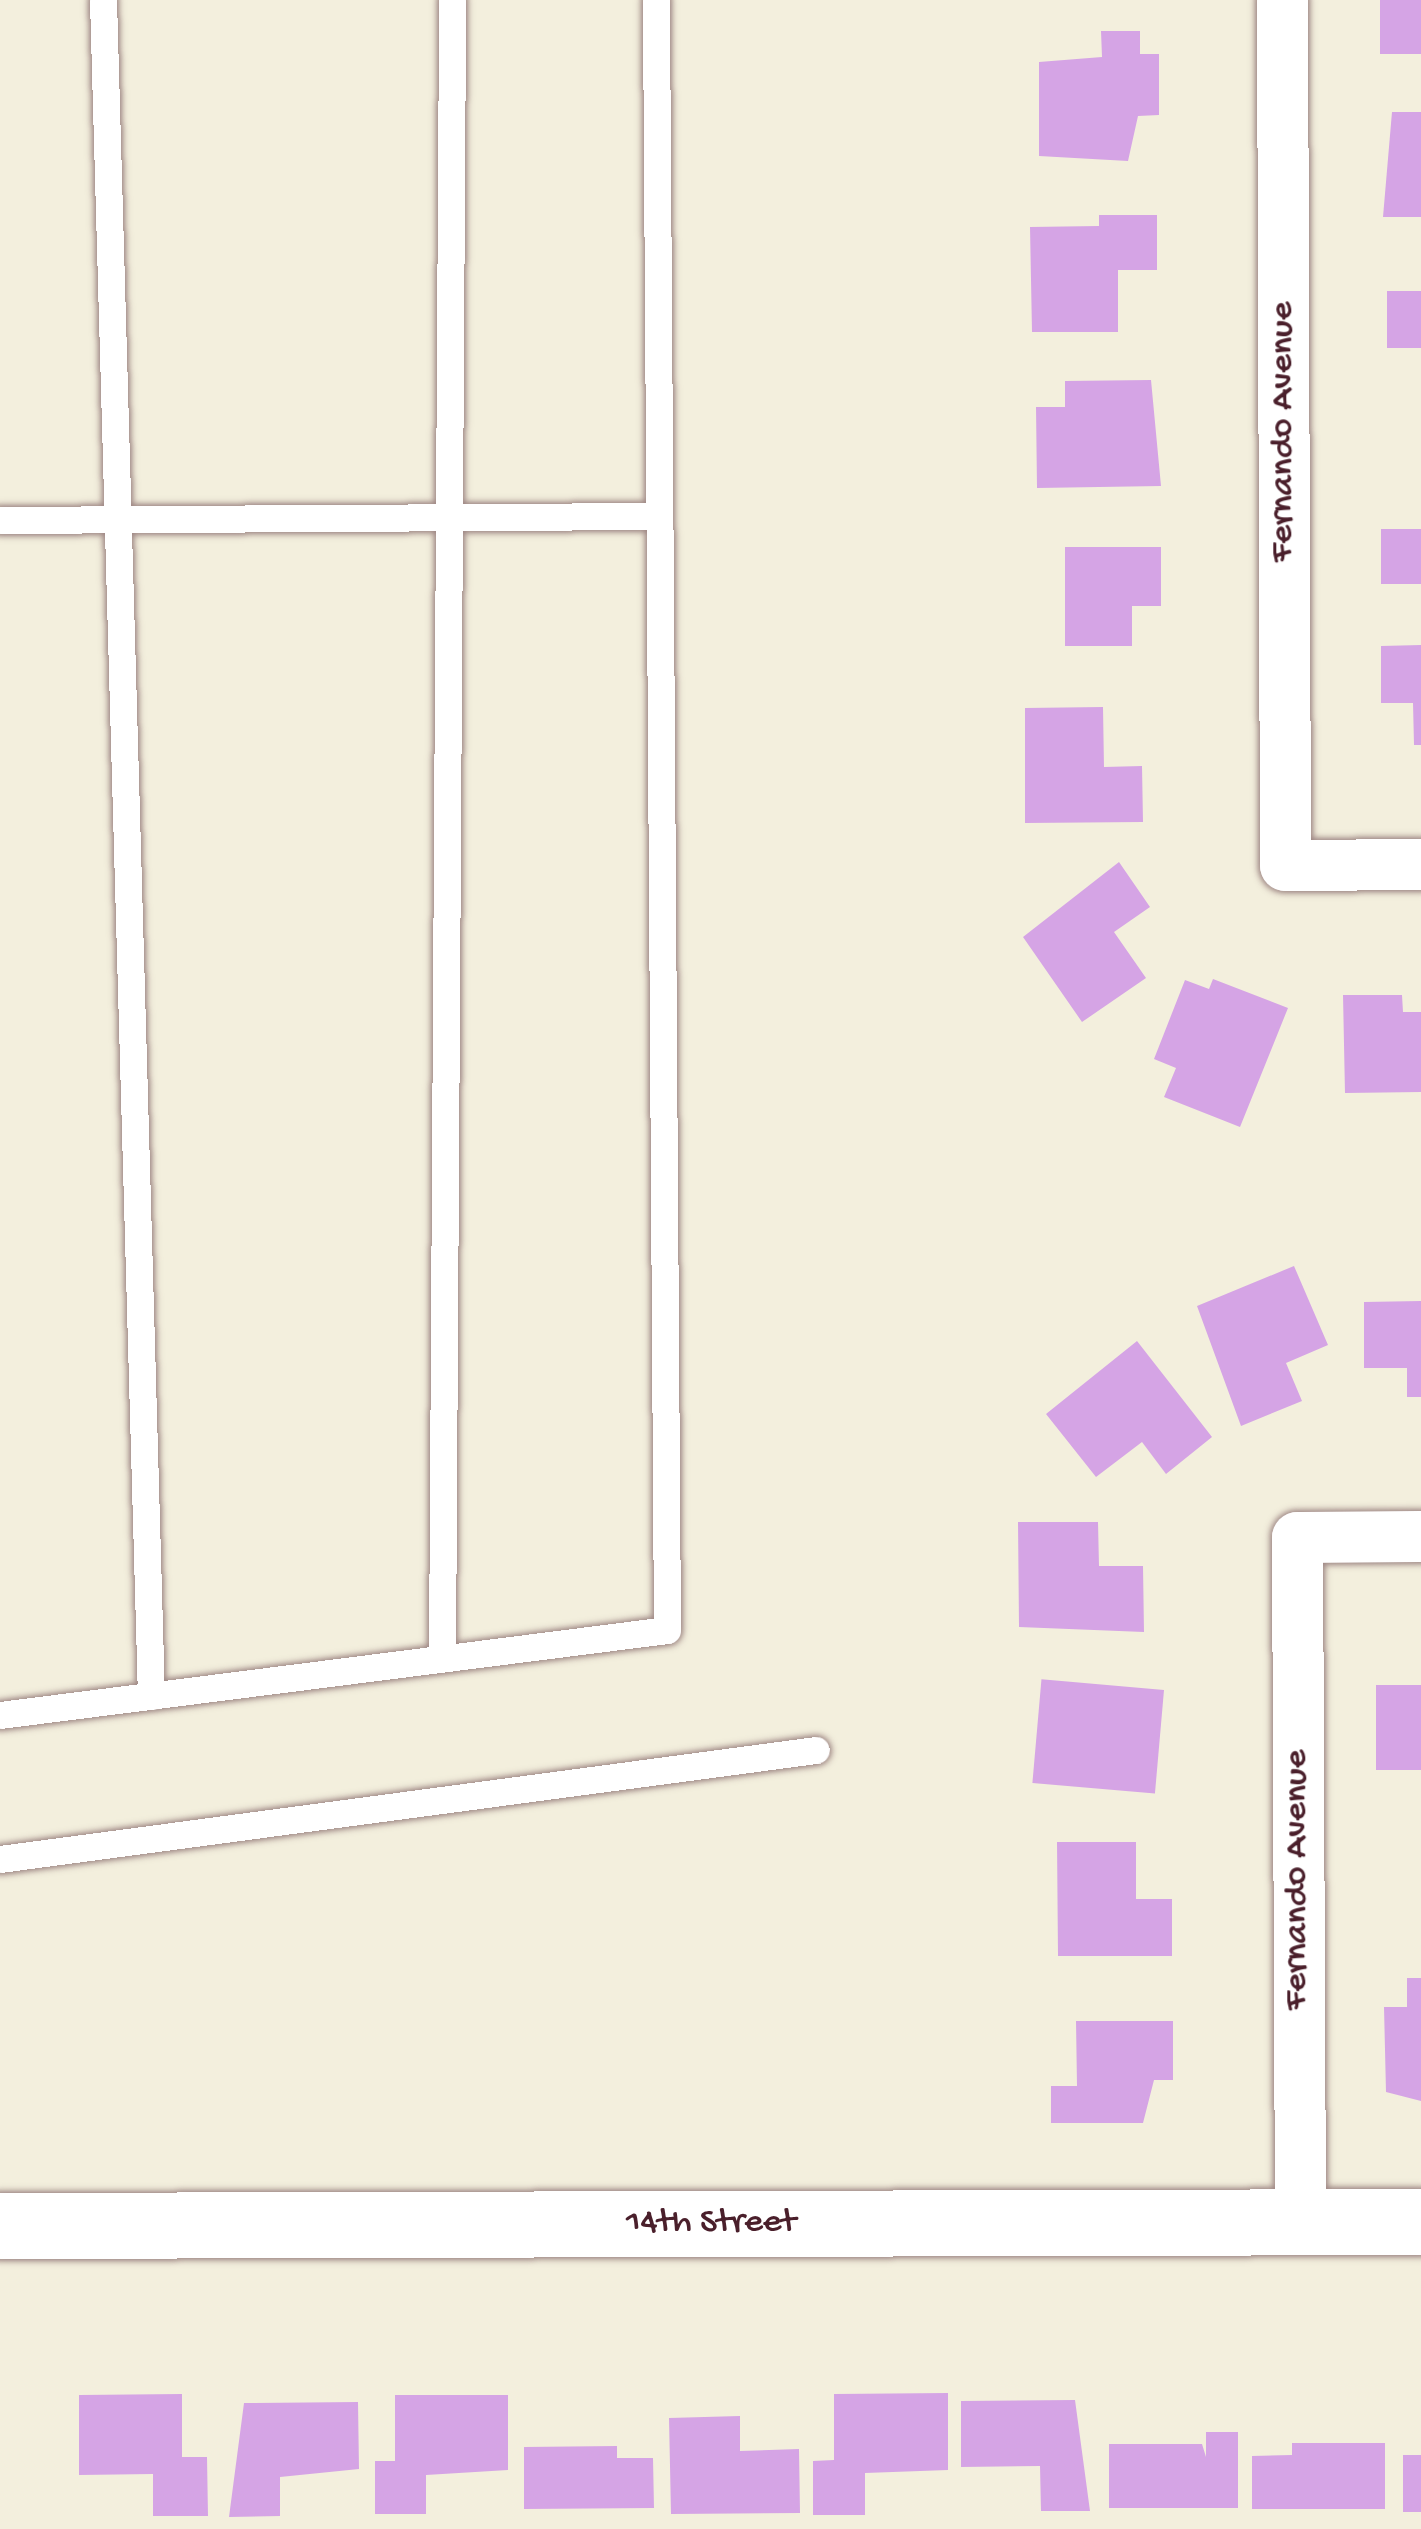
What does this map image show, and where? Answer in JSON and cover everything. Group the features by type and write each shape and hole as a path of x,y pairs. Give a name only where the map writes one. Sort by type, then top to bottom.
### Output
{"street":[{"name":"Fernando Avenue","path":"1282,0 1285,865 1421,864"},
{"name":"Fernando Avenue","path":"1300,2222 1297,1537 1421,1536"},
{"name":"14th Street","path":"0,2225 1421,2222"}],"lane":[{"path":"104,0 112,520 151,1696"},
{"path":"442,1658 452,0"},
{"path":"0,1715 667,1630 655,516 656,0"},
{"path":"0,520 655,516"},
{"path":"0,1858 816,1750"}],"building":[{"path":"1380,0 1421,0 1421,54 1380,54"},
{"path":"1101,31 1140,31 1140,54 1159,54 1159,115 1138,116 1128,161 1039,156 1039,62 1102,57"},
{"path":"1392,112 1421,112 1421,217 1383,217"},
{"path":"1099,215 1157,215 1157,270 1118,270 1118,332 1032,332 1030,227 1099,226"},
{"path":"1387,291 1421,291 1421,348 1387,348"},
{"path":"1151,380 1161,486 1037,488 1036,407 1065,407 1065,381"},
{"path":"1381,529 1421,529 1421,584 1381,584"},
{"path":"1065,547 1161,547 1161,606 1132,606 1132,646 1065,646"},
{"path":"1421,645 1421,745 1414,745 1413,703 1381,703 1381,646"},
{"path":"1103,707 1104,767 1142,766 1143,822 1025,823 1025,708"},
{"path":"1119,862 1150,907 1114,932 1146,978 1082,1022 1023,937"},
{"path":"1213,979 1288,1008 1240,1127 1164,1097 1176,1068 1154,1059 1185,980 1209,989"},
{"path":"1343,995 1402,995 1403,1012 1421,1012 1421,1092 1345,1093"},
{"path":"1294,1266 1328,1345 1286,1363 1302,1401 1241,1426 1197,1306"},
{"path":"1421,1301 1421,1397 1407,1397 1407,1368 1364,1368 1364,1302"},
{"path":"1137,1341 1212,1437 1166,1474 1142,1442 1096,1477 1046,1414"},
{"path":"1018,1522 1098,1522 1099,1566 1143,1566 1144,1632 1019,1627"},
{"path":"1041,1679 1164,1690 1155,1794 1032,1783"},
{"path":"1376,1685 1421,1685 1421,1770 1376,1770"},
{"path":"1057,1842 1136,1842 1136,1899 1172,1899 1172,1956 1058,1956"},
{"path":"1407,1978 1421,1978 1421,2101 1386,2092 1384,2007 1407,2007"},
{"path":"1076,2021 1173,2021 1173,2080 1154,2080 1143,2123 1051,2123 1051,2086 1077,2086"},
{"path":"948,2393 948,2470 865,2473 865,2515 813,2515 813,2461 834,2460 834,2394"},
{"path":"182,2394 182,2457 207,2457 208,2516 153,2516 153,2474 79,2475 79,2395"},
{"path":"395,2395 508,2395 508,2470 426,2475 426,2514 375,2514 375,2461 395,2461"},
{"path":"1075,2400 1090,2511 1041,2511 1040,2466 961,2467 961,2401"},
{"path":"358,2402 359,2469 280,2477 280,2516 229,2517 244,2403"},
{"path":"740,2416 740,2451 799,2449 800,2513 671,2514 669,2418"},
{"path":"1206,2432 1238,2432 1238,2508 1109,2508 1109,2444 1202,2444 1206,2457"},
{"path":"1292,2443 1385,2443 1385,2509 1252,2509 1252,2456 1292,2455"},
{"path":"617,2446 617,2458 653,2458 654,2508 524,2509 524,2447"},
{"path":"1403,2455 1421,2455 1421,2512 1403,2512"}]}
